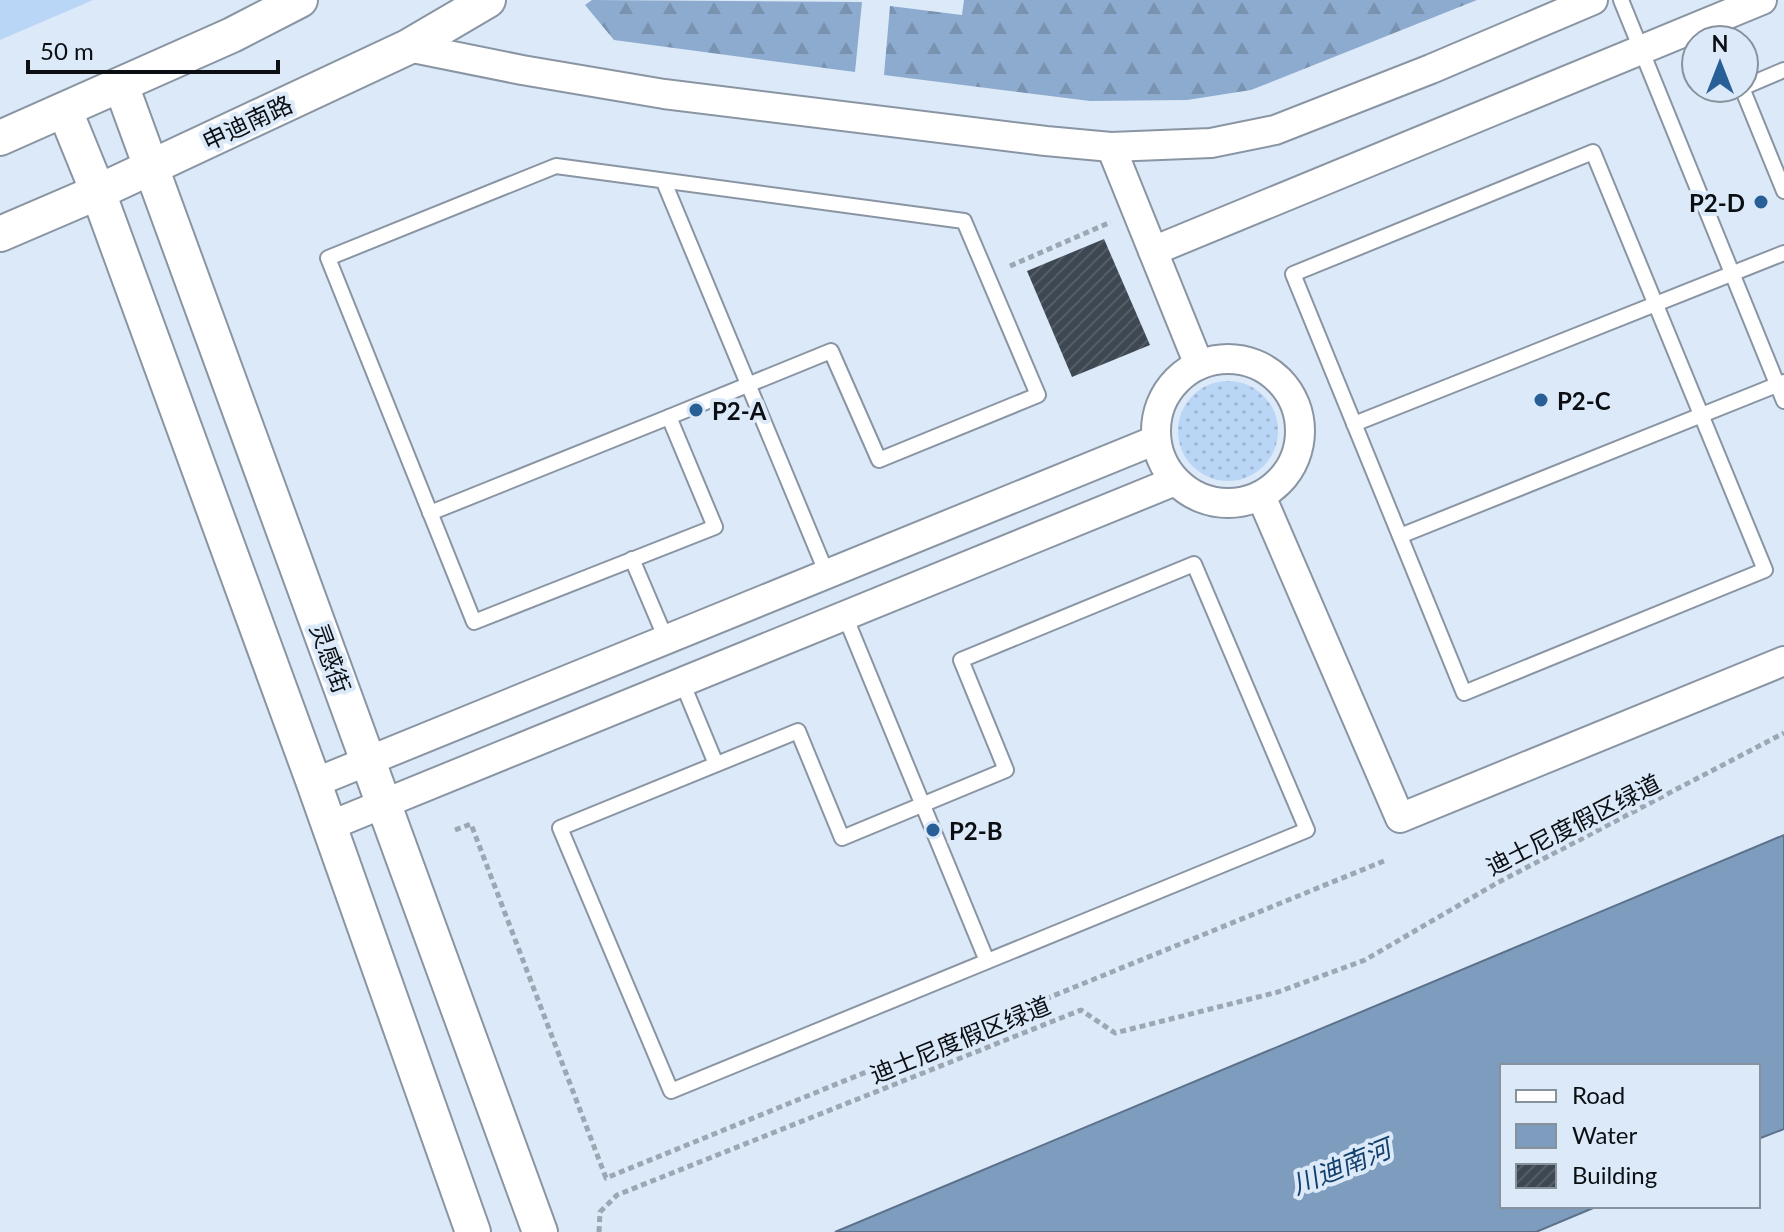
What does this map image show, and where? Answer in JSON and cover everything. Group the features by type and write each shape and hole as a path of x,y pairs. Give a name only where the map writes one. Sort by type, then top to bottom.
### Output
{"street":[{"path":"0,138 232,35 300,0"},
{"name":"申迪南路","path":"0,234 98,192 408,47 488,0"},
{"path":"408,47 664,94 1111,147 1211,143 1275,130 1431,69 1593,0"},
{"path":"1153,251 1762,0"},
{"name":"灵感街","path":"121,85 540,1232"},
{"path":"65,111 98,192 314,783 473,1232"},
{"path":"1111,147 1199,365"},
{"path":"1223,359 1247,362 1270,372 1287,390 1297,412 1300,437 1294,460 1280,481 1261,496 1239,502 1216,502 1194,495 1175,481 1162,462 1156,440 1157,417 1165,395 1179,377 1199,365 1223,359"},
{"path":"314,783 1156,440"},
{"path":"329,826 1175,481"},
{"path":"1261,496 1400,818 1784,661"}],"lane":[{"path":"1621,0 1732,273 1781,383 1784,401"},
{"path":"1760,80 1784,70"},
{"path":"1750,104 1784,191"},
{"path":"1593,152 1656,304 1765,570 1464,693 1293,274 1593,152"},
{"path":"430,513 831,351 879,460 1038,395 964,221 556,166 328,258 430,513 474,622 715,527 669,417"},
{"path":"664,182 827,574"},
{"path":"1354,424 1784,253"},
{"path":"1400,536 1781,383"},
{"path":"632,559 666,639"},
{"path":"1194,564 1307,830 671,1091 560,828 798,731 842,838 923,804 1006,770 961,660 1194,564"},
{"path":"845,616 987,961"},
{"path":"682,682 716,764"}],"path":[{"path":"1010,266 1112,221"},
{"name":"迪士尼度假区绿道","path":"599,1232 600,1212 617,1195 1081,1010 1115,1033 1278,992 1365,960 1497,883 1784,733"}],"shaded area":[{"path":"0,0 93,0 0,40"},
{"path":"1228,381 1247,385 1263,396 1274,412 1278,431 1274,450 1263,466 1247,477 1228,481 1209,477 1193,466 1182,450 1178,431 1182,412 1193,396 1209,385"}],"green space":[{"path":"592,0 862,2 855,72 614,40 585,5"},
{"path":"964,0 1477,0 1251,90 1187,100 1090,101 884,75 890,6 962,15"}],"water":[{"name":"川迪南河","path":"1784,835 1784,1129 1760,1138 1760,1064 1500,1064 1500,1208 1593,1208 1536,1232 835,1232"}],"building":[{"path":"1104,239 1150,345 1072,377 1027,271"}],"place":[{"name":"P2-D","path":"1761,202"},
{"name":"P2-C","path":"1541,400"},
{"name":"P2-A","path":"696,410"},
{"name":"P2-B","path":"933,830"}]}
